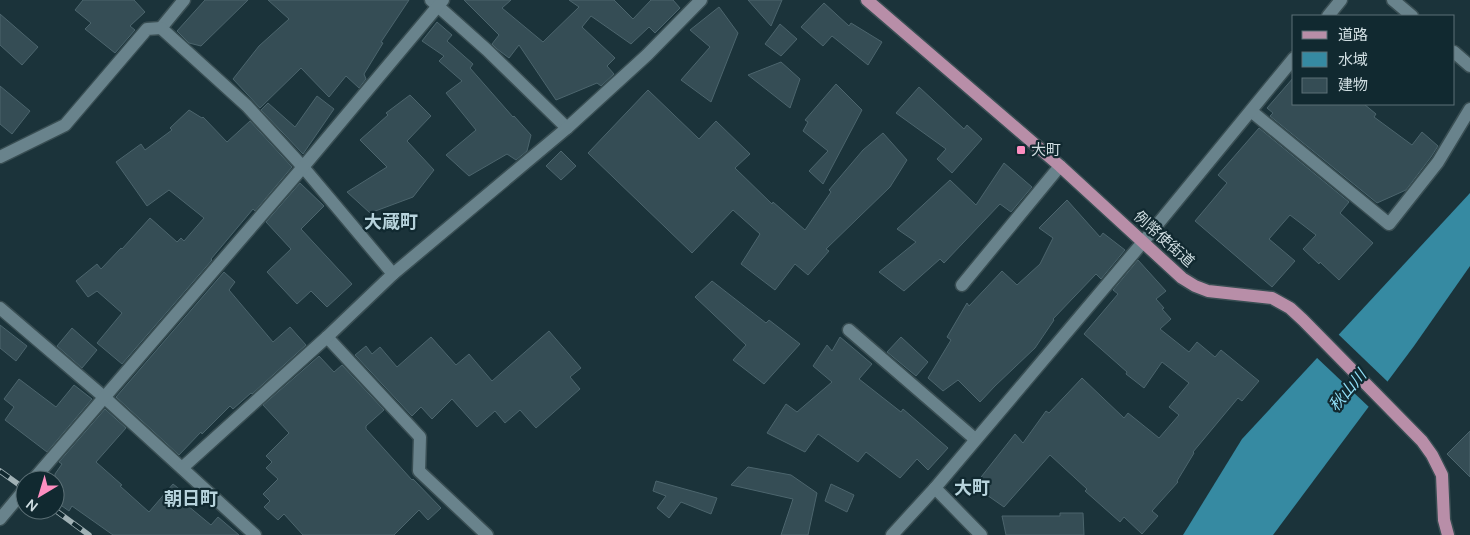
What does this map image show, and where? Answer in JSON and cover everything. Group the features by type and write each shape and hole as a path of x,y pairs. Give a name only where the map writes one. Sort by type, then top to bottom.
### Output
{"main road":[{"name":"例幣使街道","path":"867,0 1060,166 1182,278 1208,291 1272,298 1290,308 1422,441 1432,455 1442,475 1444,520 1448,535"}],"street":[{"path":"161,28 184,0"},
{"path":"182,468 327,337 393,274 567,128 647,55 702,0"},
{"path":"1329,15 1341,0"},
{"path":"1393,0 1411,15"},
{"path":"42,470 303,167 437,2 567,128"},
{"path":"0,157 65,125 147,29 161,28 247,106 303,167 393,274"},
{"path":"1455,53 1470,66"},
{"path":"892,535 935,488 1143,242 1292,60"},
{"path":"1251,111 1389,224 1438,162 1470,109"},
{"path":"962,285 1060,166"},
{"path":"0,308 104,397 255,535"},
{"path":"849,330 976,440"},
{"path":"327,337 420,437 419,471 487,535"},
{"path":"935,488 981,535"},
{"path":"0,519 15,501"}],"water":[{"name":"秋山川","path":"1470,193 1470,266 1414,346 1273,535 1183,535 1242,439"}],"pier":[{"path":"1337,333 1389,383 1370,408 1315,356"}],"building":[{"path":"83,0 134,0 145,12 130,26 135,30 115,53 85,29 91,23 75,10"},
{"path":"205,0 248,0 201,46 189,43 177,31"},
{"path":"268,0 409,0 381,42 383,43 364,74 366,79 359,88 346,76 329,97 301,68 260,108 233,79 259,46 289,19"},
{"path":"464,0 511,0 502,8 543,42 579,7 569,0 614,0 633,19 651,0 673,0 680,8 655,33 649,27 631,44 591,16 582,27 615,58 607,66 614,74 601,86 597,83 556,100 519,45 509,58 497,49 492,44 499,35"},
{"path":"748,0 782,0 771,26"},
{"path":"824,3 849,26 851,23 882,42 868,65 832,36 823,46 801,27"},
{"path":"719,7 738,33 711,102 681,80 710,47 690,30"},
{"path":"0,14 38,47 22,65 0,45"},
{"path":"437,22 452,35 447,41 473,64 470,68 531,135 527,151 516,160 507,154 469,176 446,155 476,130 446,93 462,81 439,61 444,56 422,41"},
{"path":"780,24 797,39 781,56 765,44"},
{"path":"781,62 800,79 790,108 748,75"},
{"path":"1292,79 1292,105 1365,105 1376,114 1374,117 1412,145 1422,132 1438,146 1406,190 1377,203 1270,116 1273,113 1267,108"},
{"path":"836,84 862,110 823,184 809,171 828,151 803,131 808,122 805,120"},
{"path":"0,86 30,111 12,134 0,124"},
{"path":"919,87 964,129 967,125 982,139 952,173 937,159 946,149 896,113"},
{"path":"648,90 699,139 716,121 750,154 735,168 772,204 773,202 805,230 831,192 829,190 863,150 883,133 907,160 890,187 826,249 829,251 808,275 795,264 775,290 741,264 760,234 733,210 692,253 588,153"},
{"path":"410,95 431,116 407,141 434,170 413,197 370,213 347,192 387,167 360,140 388,115 386,113"},
{"path":"317,96 334,109 303,154 261,110 268,103 295,127"},
{"path":"189,110 203,117 227,142 250,121 292,167 255,211 253,209 212,260 122,364 97,343 122,313 97,291 88,297 76,281 97,264 101,269 150,218 177,242 181,238 184,241 204,218 169,190 147,206 116,162 141,144 145,150 172,130 170,128"},
{"path":"1259,128 1349,202 1340,213 1373,243 1339,280 1303,249 1316,235 1290,215 1269,239 1295,261 1272,287 1195,221 1227,183 1218,175"},
{"path":"561,151 576,166 561,180 546,166"},
{"path":"1004,163 1032,187 1011,212 1000,204 944,263 940,259 904,291 879,272 916,242 897,229 950,180 976,205"},
{"path":"300,183 324,206 301,229 352,284 327,307 311,291 297,304 267,272 291,249 266,222"},
{"path":"1067,200 1100,237 1103,233 1125,250 1101,279 1096,274 1053,319 1035,348 980,402 958,380 943,391 928,378 951,340 947,337 967,303 969,306 1002,271 1017,285 1040,264 1053,238 1039,228"},
{"path":"1138,260 1166,291 1156,299 1171,319 1160,329 1189,352 1197,342 1215,357 1221,350 1259,381 1242,401 1238,398 1193,452 1178,482 1152,511 1158,516 1142,534 1124,517 1120,522 1085,491 1087,489 1050,455 1004,507 974,486 1015,434 1023,443 1046,411 1049,413 1082,378 1124,418 1128,413 1159,438 1179,415 1169,407 1189,383 1162,362 1144,388 1126,374 1127,372 1084,334 1118,294 1113,290"},
{"path":"224,272 235,282 229,290 273,342 290,327 306,345 252,394 233,409 230,406 179,455 116,397"},
{"path":"712,281 766,323 769,320 800,344 764,384 733,360 746,345 695,297"},
{"path":"0,325 27,346 16,361 0,348"},
{"path":"72,328 97,350 82,368 57,346"},
{"path":"549,331 581,368 570,377 580,389 536,428 520,410 505,423 495,411 477,427 452,399 432,419 421,407 412,416 355,355 366,346 372,354 380,347 397,367 431,337 456,365 469,354 492,381"},
{"path":"840,337 872,364 859,379 901,412 903,409 948,448 928,470 917,459 900,478 866,452 858,462 818,434 805,452 767,433 786,404 797,412 832,382 813,366 827,345 832,351"},
{"path":"901,337 928,362 916,376 887,352"},
{"path":"319,356 334,372 342,365 384,410 366,426 366,429 412,480 441,508 428,520 419,510 394,535 303,535 284,514 278,520 264,507 270,501 263,494 278,479 266,468 272,462 266,456 289,433 263,405"},
{"path":"19,379 56,407 74,385 92,399 47,452 5,420 14,407 4,399"},
{"path":"105,409 126,428 96,462 122,485 120,486 149,512 173,484 187,495 182,501 211,525 218,517 239,535 113,535 72,506 69,511 65,508 65,470 58,470 62,464 59,462"},
{"path":"1470,431 1470,477 1447,454"},
{"path":"748,467 791,475 817,493 808,535 781,535 793,499 731,485"},
{"path":"656,481 717,498 711,514 681,502 669,518 657,508 666,496 653,491"},
{"path":"831,484 854,495 847,512 825,501"},
{"path":"1060,513 1083,513 1084,535 1006,535 1002,516 1060,516"}],"railway":[{"path":"0,471 15,482"},
{"path":"65,517 89,535"}],"place":[{"name":"大町","path":"1021,150"}],"district":[{"name":"大蔵町","path":"391,222"},
{"name":"大町","path":"972,488"},
{"name":"朝日町","path":"191,499"}]}
